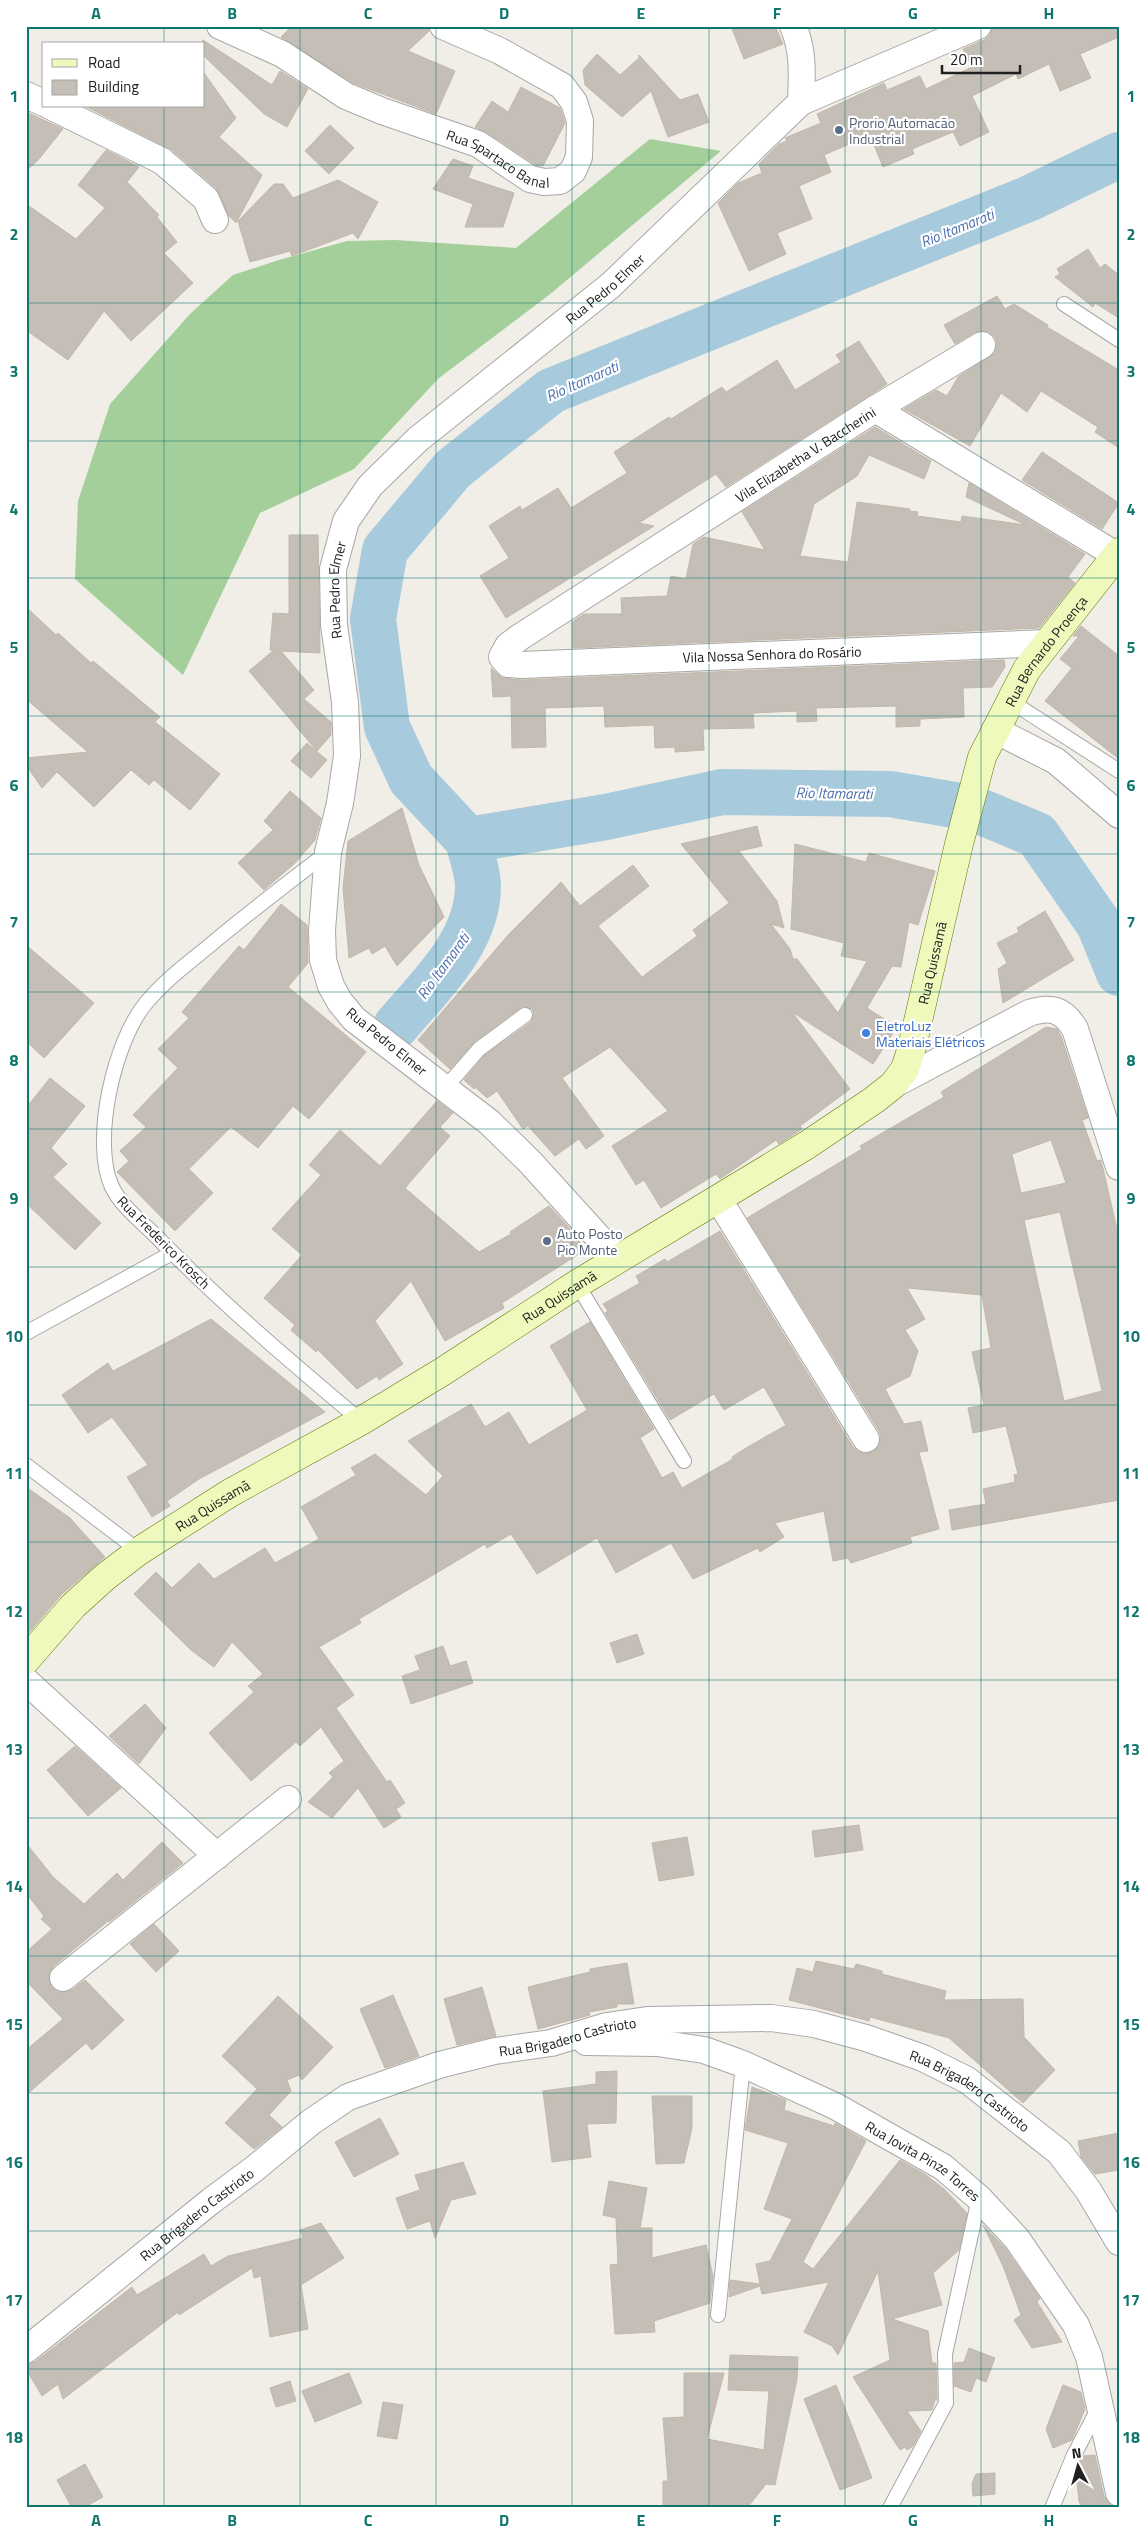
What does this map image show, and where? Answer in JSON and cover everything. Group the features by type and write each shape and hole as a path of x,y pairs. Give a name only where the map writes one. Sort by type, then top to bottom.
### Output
{"street":[{"name":"Rua Spartaco Banal","path":"220,26 282,54 346,96 382,111 478,144 530,179 544,182 560,181 572,171 579,157 580,121 574,102 562,86 500,51 443,26"},
{"path":"793,26 799,40 802,63 801,102 978,26"},
{"path":"26,94 42,102"},
{"name":"Rua Pedro Elmer","path":"618,1259 530,1162 489,1122 354,1018 340,1002 331,986 323,960 322,930 328,852 340,803 347,756 345,702 334,625 333,569 346,521 370,486 418,440 611,285 801,102"},
{"path":"54,108 162,161 206,199 215,220"},
{"path":"875,409 982,345"},
{"name":"Vila Elizabetha V. Baccherini","path":"502,657 508,646 520,637 875,409 1117,554"},
{"name":"Rua Bernardo Proença","path":"982,758 1027,669 1117,554"},
{"name":"Vila Nossa Senhora do Rosário","path":"502,657 508,664 521,664 1046,643"},
{"path":"996,730 1056,761 1119,815"},
{"name":"Rua Quissamã","path":"26,1660 73,1606 139,1551 230,1493 361,1421 497,1338 618,1259 719,1200 807,1145 893,1085 905,1069 912,1047 959,844 982,758"},
{"path":"893,1085 1029,1013 1046,1008 1061,1011 1075,1029 1119,1167"},
{"path":"719,1200 866,1439"},
{"path":"26,1681 217,1856"},
{"path":"64,1978 288,1799"},
{"name":"Rua Brigadero Castrioto","path":"26,2350 210,2201 254,2169 311,2122 348,2097 439,2065 495,2052 550,2043 607,2026 647,2020 730,2017 771,2018 814,2024 866,2038 923,2058 966,2080 1059,2152 1088,2190 1119,2242"},
{"name":"Rua Jovita Pinze Torres","path":"550,2043 657,2043 704,2050 743,2064 835,2106 943,2167 979,2198 1017,2239 1076,2325 1090,2357 1119,2493"}],"lane":[{"path":"1064,304 1119,340"},
{"path":"1010,701 1119,771"},
{"name":"Rua Frederico Krosch","path":"328,852 251,910 169,979 145,1004 130,1025 117,1057 107,1104 104,1142 106,1171 118,1198 172,1253 268,1343 361,1421"},
{"path":"446,1087 479,1049 525,1015"},
{"path":"26,1333 172,1253"},
{"path":"578,1284 684,1461"},
{"path":"26,1465 139,1551"},
{"path":"718,2315 743,2064"},
{"path":"890,2508 946,2402 945,2354 979,2198"},
{"path":"1052,2508 1074,2455 1100,2404"}],"green space":[{"path":"650,139 721,151 549,295 439,378 354,469 260,513 183,675 75,579 78,501 110,404 190,314 233,275 347,241 395,240 516,248"}],"building":[{"path":"292,26 428,26 429,31 408,51 455,71 436,114 353,83 281,37"},
{"path":"731,26 775,26 783,44 744,59"},
{"path":"993,26 1119,26 1119,37 1080,54 1091,78 1060,91 1049,64 1018,79 1016,74 972,96 989,132 960,146 953,132 912,149 914,154 883,167 870,135 824,155 831,172 799,186 812,219 777,233 786,254 749,271 718,203 738,183 762,173 759,164 779,144 787,141 785,138 821,123 817,114 884,83 887,90 920,76 926,89 972,67 963,49 984,40 990,35"},
{"path":"203,40 272,85 280,71 308,89 287,127 264,114 205,57 205,42 202,42"},
{"path":"597,54 620,75 639,58 639,55 680,100 698,94 709,122 668,137 651,91 622,117 585,85 583,70"},
{"path":"205,74 236,118 219,137 262,175 236,223 229,216 216,188 172,150 89,108 205,108"},
{"path":"521,87 560,108 565,123 543,166 536,165 486,132 475,127 492,101 508,112"},
{"path":"26,112 63,129 39,159 26,171"},
{"path":"330,125 354,148 329,174 305,151"},
{"path":"106,150 139,167 127,182 159,215 157,217 177,242 164,253 193,283 131,341 104,311 68,360 26,330 26,204 76,239 105,208 78,185"},
{"path":"453,159 473,166 468,178 514,193 503,227 465,227 473,204 433,189"},
{"path":"338,180 378,202 358,239 353,233 292,256 290,251 250,262 238,221 274,184 283,184 293,198"},
{"path":"1088,249 1100,268 1105,264 1119,275 1119,318 1095,303 1093,307 1055,277 1060,274 1057,269"},
{"path":"997,296 1005,309 1014,304 1048,325 1047,327 1119,370 1119,448 1095,432 1098,427 1041,391 1027,412 1001,393 970,446 904,409 936,390 947,396 958,377 995,353 997,344 995,337 989,332 975,332 955,344 944,325"},
{"path":"859,341 887,384 726,487 716,474 639,523 654,526 506,618 480,576 509,558 489,526 520,506 522,510 558,488 571,508 627,473 614,452 669,417 671,419 722,387 726,392 777,360 795,390 841,362 836,355"},
{"path":"875,427 931,461 924,479 869,455 857,476 814,504 800,556 848,562 857,502 910,509 909,511 918,512 917,516 961,522 962,516 1026,525 966,497 969,483 1085,554 1068,577 1075,583 1039,628 572,648 572,622 584,614 622,614 621,598 667,596 671,576 686,579 693,544 704,537 765,550 742,512"},
{"path":"1042,452 1119,503 1102,529 1022,480"},
{"path":"289,535 318,535 320,653 281,651 314,690 304,699 331,722 331,735 317,751 249,671 274,650 270,650 273,613 289,614"},
{"path":"26,607 56,635 58,633 91,663 93,661 160,717 155,722 220,774 190,810 154,780 149,785 131,770 94,807 57,772 42,788 26,765 26,758 88,752 26,699"},
{"path":"1081,626 1119,656 1119,759 1045,701 1072,668 1060,659 1079,636 1073,636"},
{"path":"1004,660 1005,667 992,687 963,688 964,717 920,719 920,726 896,727 896,706 816,708 817,721 797,722 797,711 753,713 754,728 703,729 704,750 675,752 675,747 655,748 654,725 605,727 604,706 545,708 546,747 512,748 511,696 493,697 491,668 502,678 522,680"},
{"path":"307,743 327,760 311,778 291,761"},
{"path":"290,791 321,818 315,840 295,863 264,890 238,863 273,830 264,821"},
{"path":"402,808 419,865 444,917 397,966 385,946 372,954 369,948 349,958 343,888 348,841"},
{"path":"757,826 762,846 739,851 777,901 784,928 771,924 790,949 793,959 797,959 838,1013 867,961 841,956 844,943 791,929 795,844 866,862 869,853 935,871 918,925 909,922 901,967 892,966 867,1008 897,1027 873,1064 792,1012 850,1089 800,1126 802,1129 779,1144 776,1140 720,1179 716,1174 661,1208 644,1180 636,1185 612,1146 668,1111 610,1047 562,1078 604,1136 586,1149 579,1139 555,1156 528,1126 523,1129 497,1091 487,1098 464,1080 485,1055 531,1022 534,1014 532,1009 524,1006 520,1008 474,1042 450,1069 418,1040 509,934 561,882 580,906 633,865 649,886 598,926 642,977 697,936 693,930 729,903 681,844"},
{"path":"281,904 307,925 308,963 288,987 366,1052 309,1119 293,1106 258,1148 231,1127 189,1169 213,1193 175,1231 117,1172 129,1161 120,1151 146,1127 133,1115 178,1068 158,1049 189,1018 182,1012 239,946 244,950"},
{"path":"1045,911 1074,960 1003,1003 998,969 1007,963 997,943 1019,932 1017,928"},
{"path":"26,945 94,1003 44,1058 26,1041"},
{"path":"1046,1027 1057,1029 1061,1036 1088,1118 1082,1120 1097,1161 1101,1160 1119,1238 1119,1500 952,1530 949,1510 986,1504 983,1489 1015,1482 1014,1475 1018,1474 1006,1426 973,1433 968,1408 984,1405 972,1352 991,1348 982,1295 907,1288 925,1319 905,1330 918,1351 910,1376 885,1389 904,1424 921,1421 928,1451 919,1452 939,1529 910,1537 912,1543 851,1563 848,1558 833,1561 824,1511 775,1523 784,1537 760,1552 758,1548 693,1579 671,1543 616,1573 597,1538 537,1574 511,1534 487,1548 485,1544 359,1619 361,1623 319,1647 354,1695 336,1708 387,1782 390,1780 405,1803 396,1809 401,1817 384,1828 358,1788 332,1818 308,1802 333,1777 329,1773 344,1761 321,1727 300,1746 296,1742 251,1781 209,1733 254,1692 248,1686 263,1674 232,1642 214,1667 191,1650 134,1594 156,1572 172,1588 199,1563 214,1579 265,1548 275,1563 319,1539 301,1507 356,1475 351,1468 375,1454 426,1495 443,1476 408,1441 471,1404 485,1427 509,1412 529,1445 587,1410 550,1346 590,1322 654,1429 640,1438 662,1478 673,1472 682,1488 733,1459 732,1457 746,1448 786,1425 764,1387 724,1410 714,1394 670,1420 605,1313 608,1311 603,1304 640,1283 636,1276 665,1259 667,1262 720,1231 853,1447 859,1452 873,1452 879,1446 881,1438 879,1431 747,1218 862,1149 860,1146 944,1097 941,1092","holes":["1051,1140 1066,1183 1021,1193 1012,1154","1060,1212 1102,1391 1064,1401 1024,1220"]},
{"path":"50,1078 85,1106 51,1148 67,1164 53,1177 101,1223 75,1250 26,1203 26,1108"},
{"path":"437,1101 453,1113 440,1127 450,1136 405,1188 479,1252 511,1234 510,1232 549,1206 574,1233 585,1250 502,1303 504,1308 445,1341 411,1281 375,1321 403,1364 379,1380 377,1376 357,1389 318,1350 316,1352 291,1330 295,1325 264,1298 302,1255 272,1229 321,1175 309,1165 340,1130 380,1166"},
{"path":"211,1319 325,1412 199,1479 167,1501 170,1506 152,1517 127,1477 148,1465 112,1417 88,1433 62,1395 108,1363 113,1371"},
{"path":"26,1487 70,1518 105,1557 62,1594 26,1636"},
{"path":"637,1634 644,1654 617,1663 610,1643"},
{"path":"443,1646 450,1666 466,1661 473,1683 411,1704 402,1676 420,1670 415,1656"},
{"path":"145,1704 166,1728 139,1764 109,1736"},
{"path":"75,1746 121,1788 88,1816 47,1770"},
{"path":"859,1825 863,1850 815,1857 812,1831"},
{"path":"687,1837 694,1875 659,1881 652,1843"},
{"path":"162,1842 183,1863 108,1921 54,1966 49,1973 51,1987 58,1992 72,1990 85,1980 124,2020 92,2050 86,2043 26,2095 26,2050 63,2019 26,1981 26,1952 52,1929 41,1919 44,1916 26,1893 26,1843 53,1877 84,1904 117,1873 123,1880"},
{"path":"154,1924 179,1951 156,1972 130,1944"},
{"path":"816,1961 854,1969 856,1964 882,1971 882,1974 946,1991 944,2000 1023,1999 1024,2037 1055,2070 1023,2103 949,2038 870,2017 869,2021 789,2000 797,1968 813,1972"},
{"path":"627,1963 634,2004 617,2004 617,2007 589,2012 590,2015 538,2029 528,1987 590,1972 590,1969"},
{"path":"482,1987 496,2036 457,2045 444,1999"},
{"path":"393,1995 419,2056 385,2068 360,2009"},
{"path":"278,1996 333,2047 302,2080 299,2075 287,2080 291,2091 269,2115 282,2127 254,2149 225,2123 257,2089 222,2056"},
{"path":"617,2071 616,2123 587,2124 591,2157 552,2162 543,2091 596,2084 596,2072"},
{"path":"752,2087 786,2100 784,2110 834,2126 835,2123 866,2141 803,2262 813,2269 900,2160 926,2175 944,2189 967,2213 959,2250 933,2273 942,2305 892,2319 928,2331 932,2363 936,2363 937,2400 935,2400 932,2410 907,2411 921,2431 913,2446 907,2450 905,2447 900,2450 853,2377 890,2360 878,2271 838,2355 832,2346 804,2332 829,2282 762,2294 760,2286 729,2297 730,2280 760,2284 756,2264 770,2261 792,2219 764,2209 788,2143 745,2130"},
{"path":"652,2096 692,2096 692,2128 684,2163 656,2164"},
{"path":"380,2118 399,2154 354,2177 335,2142"},
{"path":"1119,2133 1119,2170 1095,2174 1081,2157 1078,2141"},
{"path":"463,2162 476,2194 451,2200 435,2238 430,2221 407,2229 396,2198 420,2190 415,2175"},
{"path":"609,2181 647,2188 640,2228 652,2228 652,2258 706,2245 713,2276 710,2303 654,2321 655,2332 615,2334 610,2265 618,2264 616,2218 603,2215"},
{"path":"321,2223 344,2258 301,2285 308,2329 270,2337 261,2276 254,2278 252,2268 179,2315 178,2312 63,2399 58,2384 42,2396 26,2369 26,2365 35,2362 132,2287 137,2295 204,2254 211,2266 228,2256 303,2238 300,2230"},
{"path":"983,2225 1005,2248 1040,2298 1037,2302 1062,2342 1032,2348 1014,2320 1021,2315 1003,2266"},
{"path":"969,2348 995,2358 986,2382 976,2378 971,2392 954,2386 954,2363 964,2362"},
{"path":"730,2355 798,2357 797,2379 775,2485 766,2484 747,2508 663,2508 663,2481 668,2481 663,2418 684,2417 684,2373 724,2373 707,2439 764,2450 769,2391 728,2390"},
{"path":"349,2373 362,2403 315,2422 302,2391"},
{"path":"290,2381 296,2401 276,2407 270,2388"},
{"path":"836,2385 872,2478 840,2490 804,2399"},
{"path":"1063,2385 1081,2392 1085,2409 1072,2440 1053,2448 1046,2429"},
{"path":"383,2402 403,2405 397,2439 377,2436"},
{"path":"1095,2455 1104,2496 1113,2508 1082,2508 1079,2501 1076,2472 1083,2456"},
{"path":"85,2464 103,2497 83,2508 72,2508 57,2480"},
{"path":"995,2473 995,2494 973,2496 972,2483 976,2474"}],"waterway":[{"name":"Rio Itamarati","path":"1119,155 1028,199 551,391 453,469 385,550 373,619 387,727 411,779 468,840 606,817 722,792 890,794 972,808 1037,835 1099,924 1119,973"},
{"name":"Rio Itamarati","path":"396,1026 450,962 470,926 476,906 478,880 468,840"}],"place":[{"name":"Prorio Automacão Industrial","path":"839,130"},
{"name":"EletroLuz Materiais Elétricos","path":"866,1033"},
{"name":"Auto Posto Pio Monte","path":"547,1241"}]}
